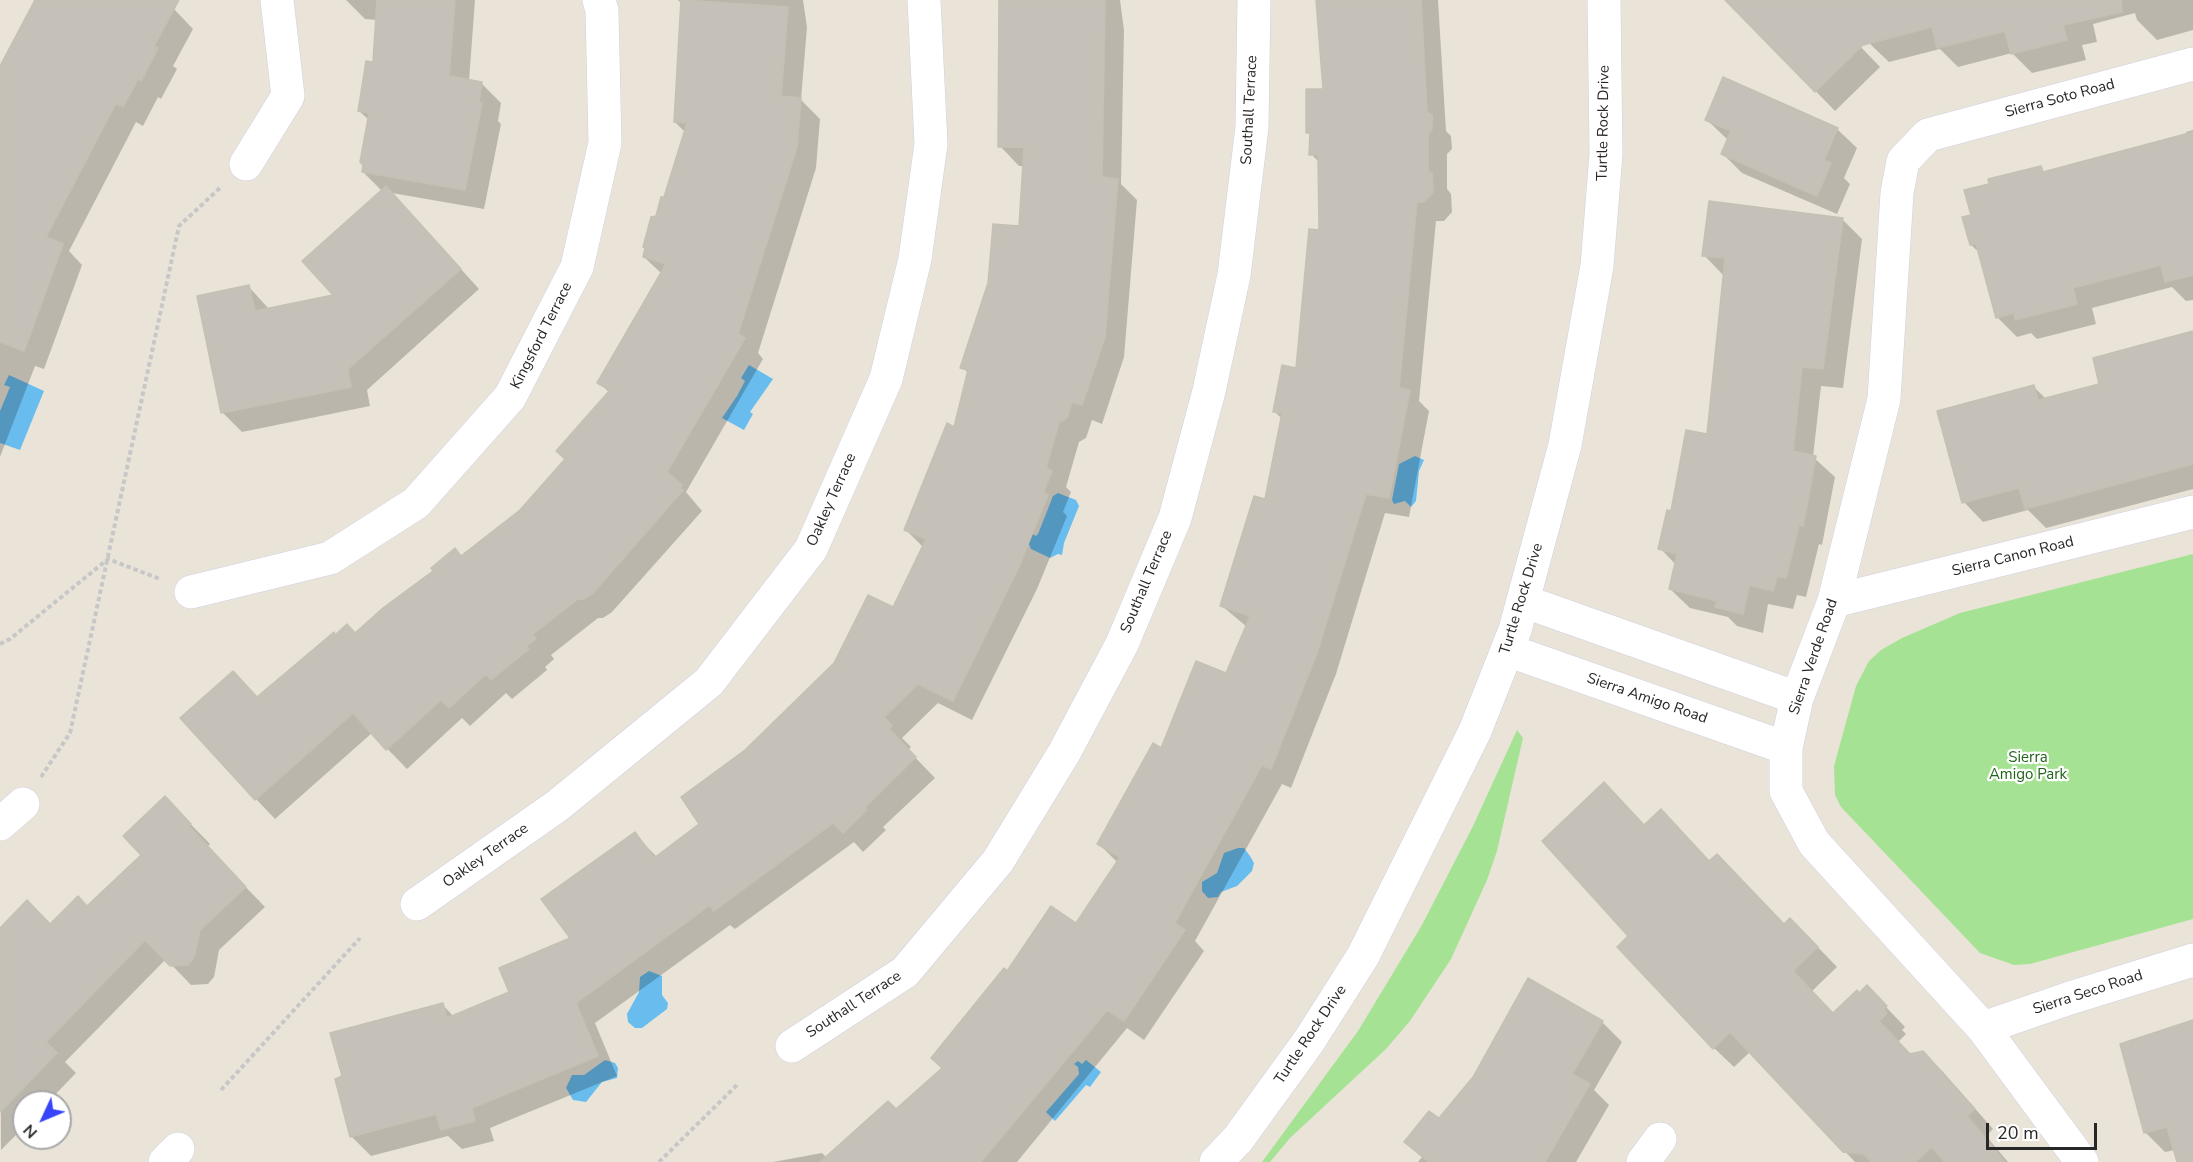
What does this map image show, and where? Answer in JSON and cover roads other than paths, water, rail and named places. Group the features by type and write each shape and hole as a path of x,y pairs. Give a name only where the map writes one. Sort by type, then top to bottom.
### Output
{"street":[{"path":"246,164 288,96 277,0"},
{"name":"Kingsford Terrace","path":"192,592 330,558 416,503 510,398 576,267 605,143 602,11 599,0"},
{"name":"Oakley Terrace","path":"417,904 557,806 709,682 811,549 886,379 915,259 931,144 924,0"},
{"name":"Southall Terrace","path":"792,1046 905,972 998,861 1065,753 1122,644 1175,518 1209,390 1234,275 1252,127 1254,0"},
{"name":"Turtle Rock Drive","path":"1216,1162 1238,1139 1309,1041 1363,956 1475,731 1507,650 1523,601 1565,446 1597,266 1606,154 1604,0"},
{"name":"Sierra Soto Road","path":"1928,135 2193,64"},
{"name":"Sierra Verde Road","path":"1928,135 1903,161 1897,193 1884,399 1834,601 1797,698 1786,748 1786,791 1814,843 1983,1028 2082,1162"},
{"name":"Sierra Canon Road","path":"1834,601 2193,512"},
{"path":"1523,601 1797,698"},
{"name":"Sierra Amigo Road","path":"1507,650 1786,748"},
{"name":"Sierra Seco Road","path":"1983,1028 2193,960"}],"water":[{"path":"749,365 773,379 750,412 753,414 744,430 722,418 745,381 741,378"},
{"path":"9,375 44,391 20,450 0,443 0,411 10,387 4,385"},
{"path":"1415,456 1424,460 1419,471 1416,501 1411,507 1405,501 1394,504 1392,500 1399,464"},
{"path":"1058,493 1076,500 1079,506 1064,543 1062,555 1058,554 1050,558 1031,549 1028,542 1031,533 1036,536 1038,534 1053,496"},
{"path":"1244,848 1250,856 1254,863 1252,871 1237,886 1221,892 1218,897 1208,898 1202,891 1202,882 1217,873 1224,853"},
{"path":"649,971 662,976 662,995 668,1003 667,1009 642,1028 635,1028 628,1022 627,1014 639,992 640,977"},
{"path":"605,1060 615,1063 618,1068 617,1078 602,1082 586,1102 573,1100 566,1088 572,1075 584,1075"},
{"path":"1086,1060 1101,1072 1090,1087 1086,1085 1055,1121 1046,1112 1079,1074 1078,1067 1074,1064 1078,1061 1082,1064"}],"park label":[{"name":"Sierra Amigo Park","path":"2028,766"}]}
